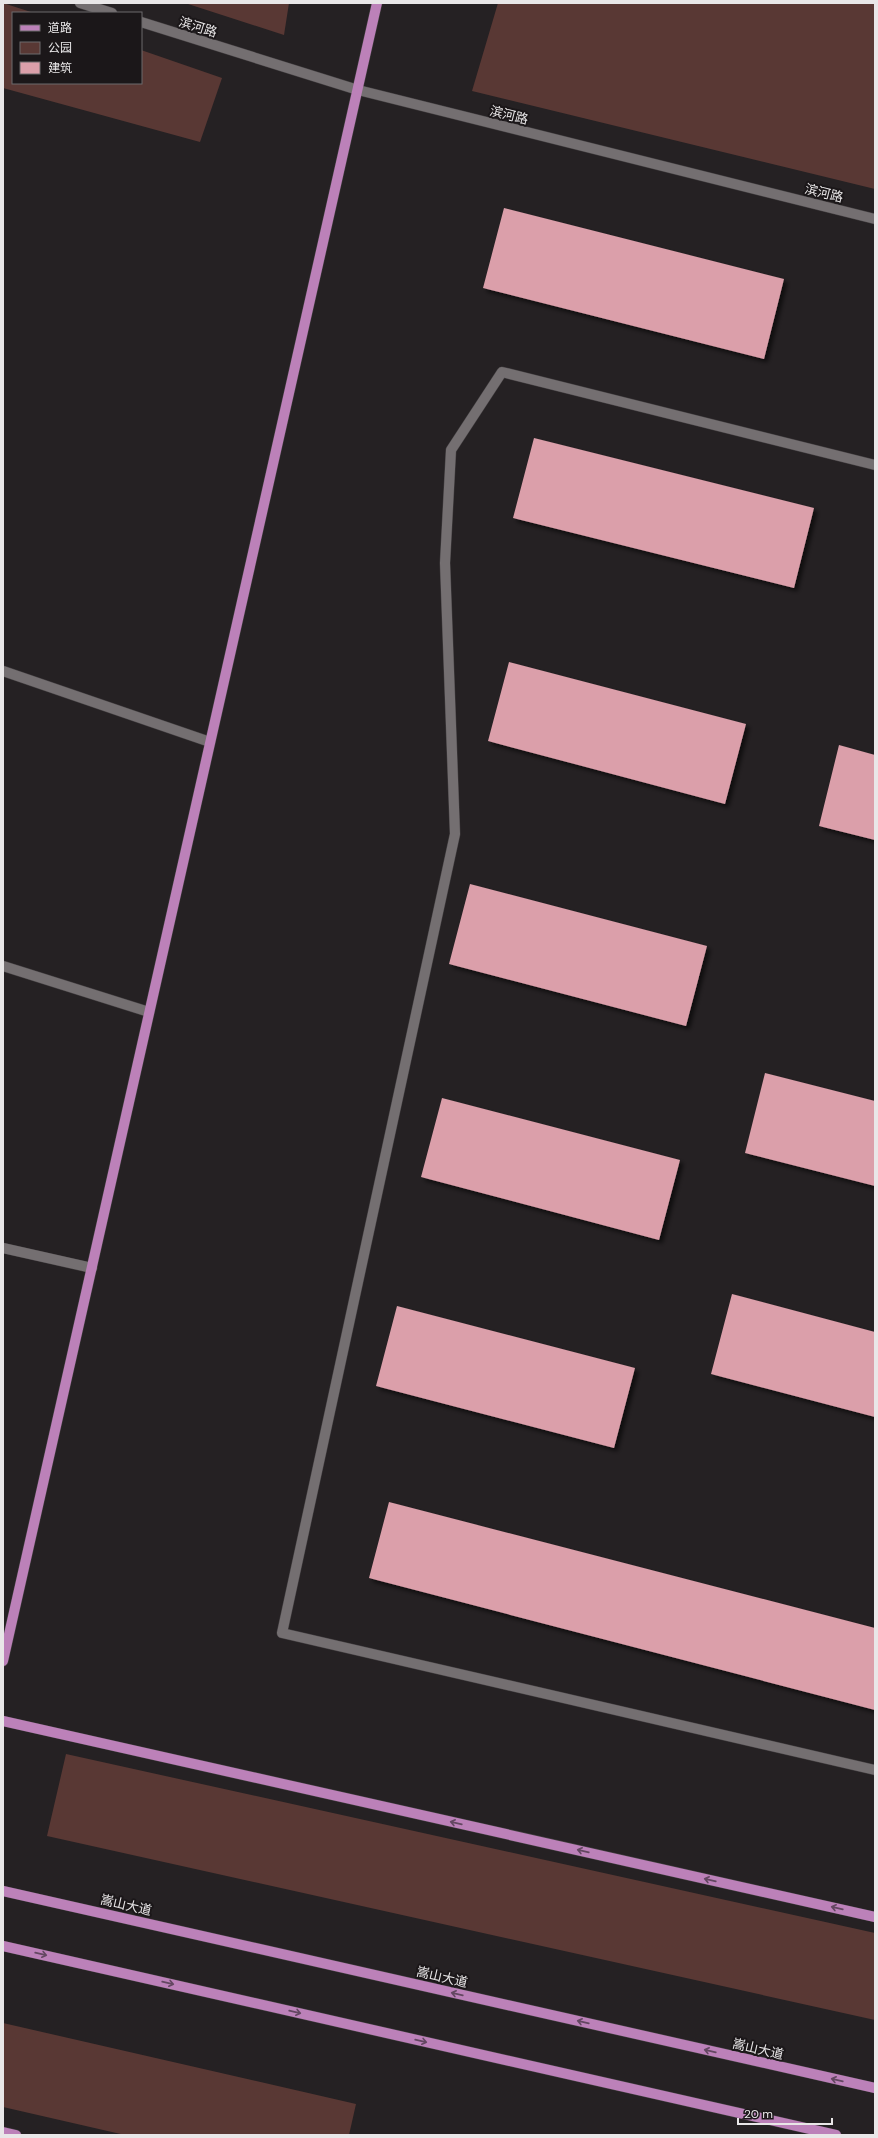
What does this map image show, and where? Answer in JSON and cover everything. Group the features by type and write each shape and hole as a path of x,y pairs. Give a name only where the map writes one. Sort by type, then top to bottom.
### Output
{"main road":[{"path":"3,1661 377,3"},
{"path":"3,1721 875,1917"},
{"name":"嵩山大道","path":"3,1891 875,2088"},
{"path":"3,1946 836,2135"},
{"path":"3,2132 16,2135"}],"street":[{"path":"80,3 109,12"},
{"name":"滨河路","path":"142,22 358,90 875,219"},
{"path":"875,465 502,372 451,450 445,563 454,834 282,1633 875,1770"},
{"path":"3,671 210,742"},
{"path":"3,966 149,1012"},
{"path":"3,1248 92,1268"}],"green space":[{"path":"3,3 31,12 12,12 12,84 142,84 142,50 222,78 200,142 3,88"},
{"path":"185,3 289,3 284,35"},
{"path":"498,3 875,3 875,189 472,91"},
{"path":"66,1754 875,1933 875,2020 47,1836"},
{"path":"3,2023 356,2104 349,2135 125,2135 3,2107"}],"building":[{"path":"504,208 784,279 764,359 483,288"},
{"path":"534,438 814,508 794,588 513,518"},
{"path":"509,662 746,724 725,804 488,741"},
{"path":"839,745 875,755 875,840 819,826"},
{"path":"470,884 707,946 686,1026 449,964"},
{"path":"765,1073 875,1101 875,1186 745,1153"},
{"path":"442,1098 680,1160 659,1240 421,1177"},
{"path":"732,1294 875,1332 875,1417 711,1374"},
{"path":"397,1306 635,1368 614,1448 376,1386"},
{"path":"389,1502 875,1628 875,1710 369,1578"}]}
